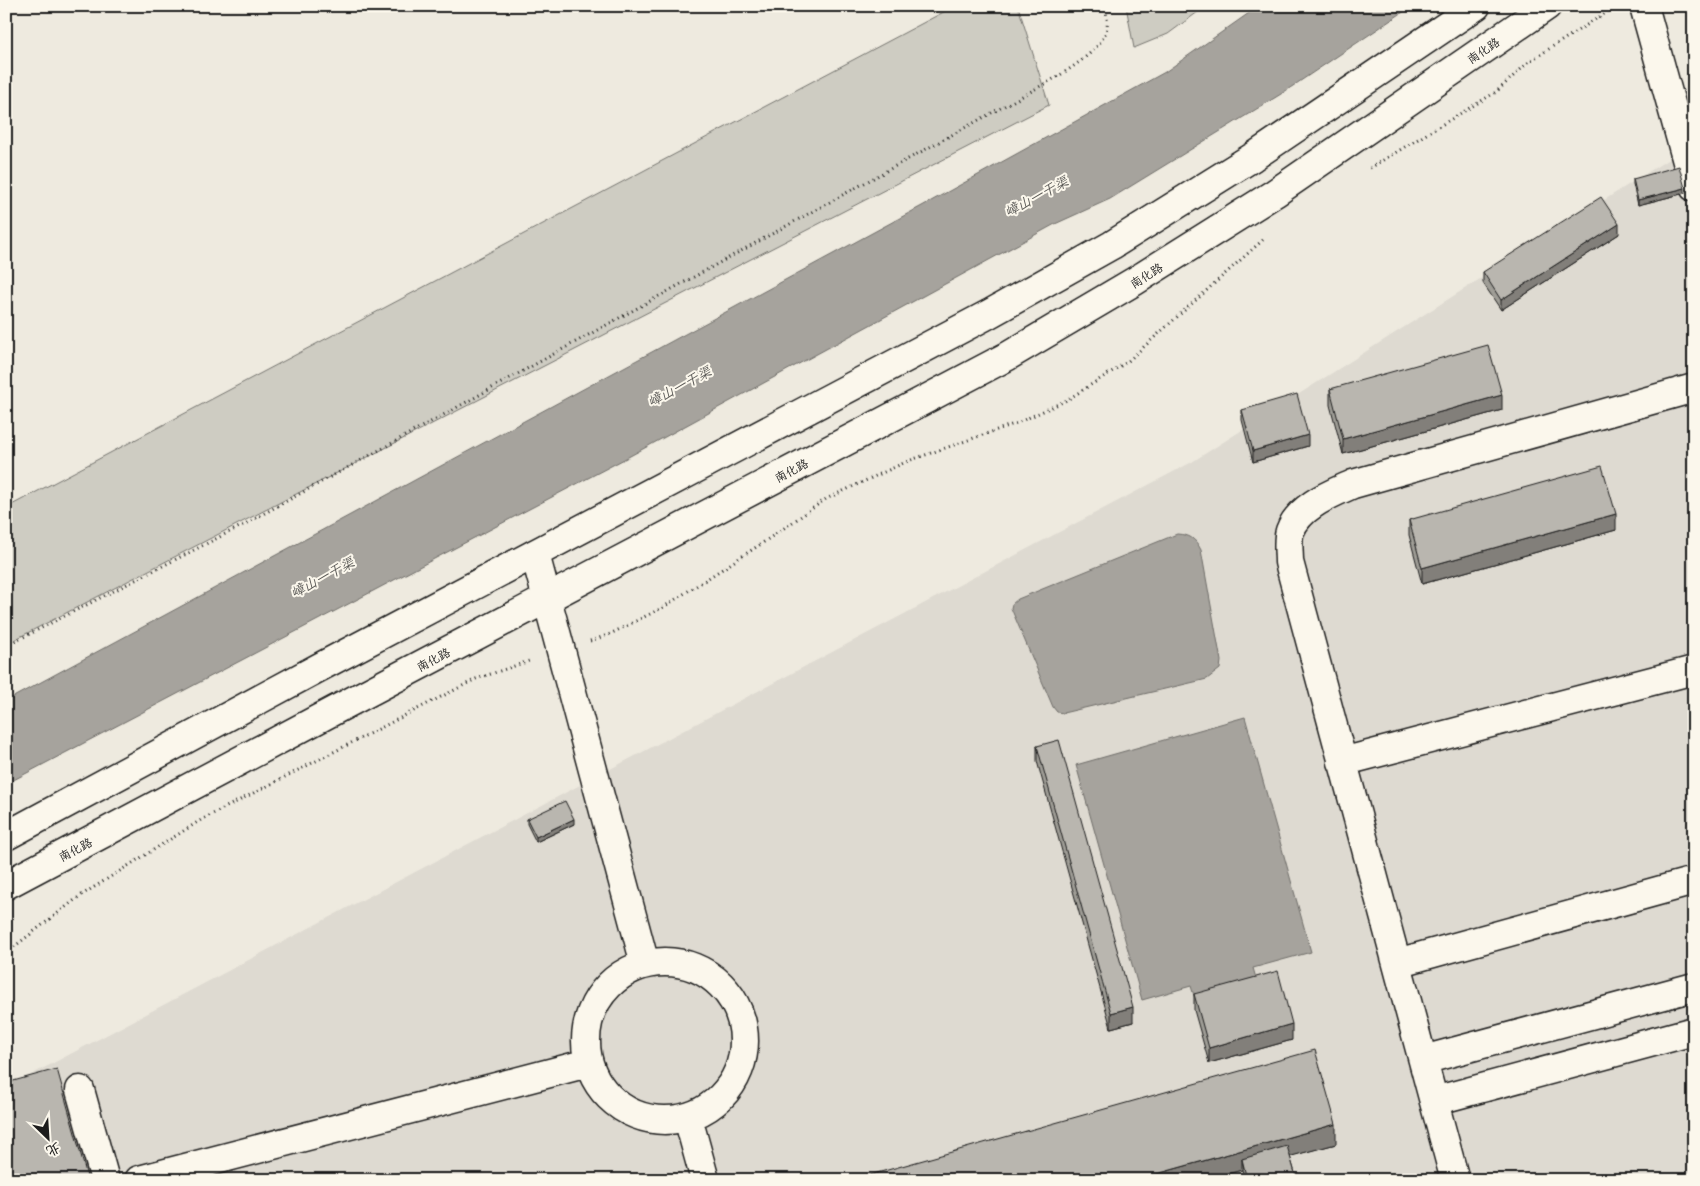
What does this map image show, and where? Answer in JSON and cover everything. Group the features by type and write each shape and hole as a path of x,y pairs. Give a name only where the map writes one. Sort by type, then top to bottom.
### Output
{"main road":[{"path":"6,836 990,314 1112,245 1253,158 1476,6"},
{"name":"南化路","path":"6,885 1008,356 1135,281 1275,193 1547,6"},
{"path":"1644,6 1694,187"},
{"path":"1455,1180 1288,562 1290,531 1301,514 1323,498 1353,484 1694,388"},
{"path":"535,554 644,964"},
{"path":"1342,762 1694,670"},
{"path":"1397,963 1694,881"},
{"path":"672,962 699,969 722,984 737,1006 745,1033 743,1060 732,1086 713,1106 688,1118 663,1121 638,1117 623,1109 616,1105 598,1086 588,1063 585,1038 590,1014 598,999 602,992 621,975 644,964 672,962"},
{"path":"1423,1060 1694,988"},
{"path":"1434,1101 1694,1031"},
{"path":"139,1180 588,1063"},
{"path":"80,1090 105,1180"},
{"path":"688,1118 705,1180"}],"path":[{"path":"6,646 245,524 1057,77 1075,66 1101,42 1108,27 1105,6"},
{"path":"1362,172 1496,92 1530,61 1615,6"},
{"path":"6,953 80,896 200,820 476,679 608,635 662,608 826,499 908,461 1017,423 1067,400 1127,362 1269,235"}],"shaded area":[{"path":"955,6 1018,6 1049,105 6,644 6,508"},
{"path":"1126,6 1206,6 1168,34 1134,48"},
{"path":"1694,143 1694,1180 6,1180 6,1088 1192,462"}],"water":[{"name":"嶂山一干渠","path":"1259,6 1412,6 1281,94 1110,199 1055,224 630,456 6,784 6,701 922,206 1165,72"},
{"path":"1177,534 1192,538 1201,550 1221,661 1220,669 1207,679 1063,713 1057,712 1053,707 1011,608 1012,604 1018,599"},
{"path":"1245,717 1311,952 1253,968 1258,985 1196,1002 1191,986 1142,1000 1076,765"}],"building":[{"path":"1679,166 1685,188 1638,200 1633,179"},
{"path":"1601,197 1619,224 1501,300 1483,272"},
{"path":"1488,345 1502,395 1343,439 1330,389"},
{"path":"1297,394 1308,435 1253,451 1242,410"},
{"path":"1602,466 1616,514 1422,568 1409,520"},
{"path":"1059,740 1133,1007 1111,1013 1037,746"},
{"path":"565,801 574,819 536,837 527,819"},
{"path":"1278,971 1292,1024 1209,1048 1194,994"},
{"path":"1315,1050 1336,1124 1135,1180 852,1180"},
{"path":"57,1069 88,1180 13,1180 6,1155 6,1083"},
{"path":"1287,1146 1297,1180 1247,1180 1242,1159"}]}
